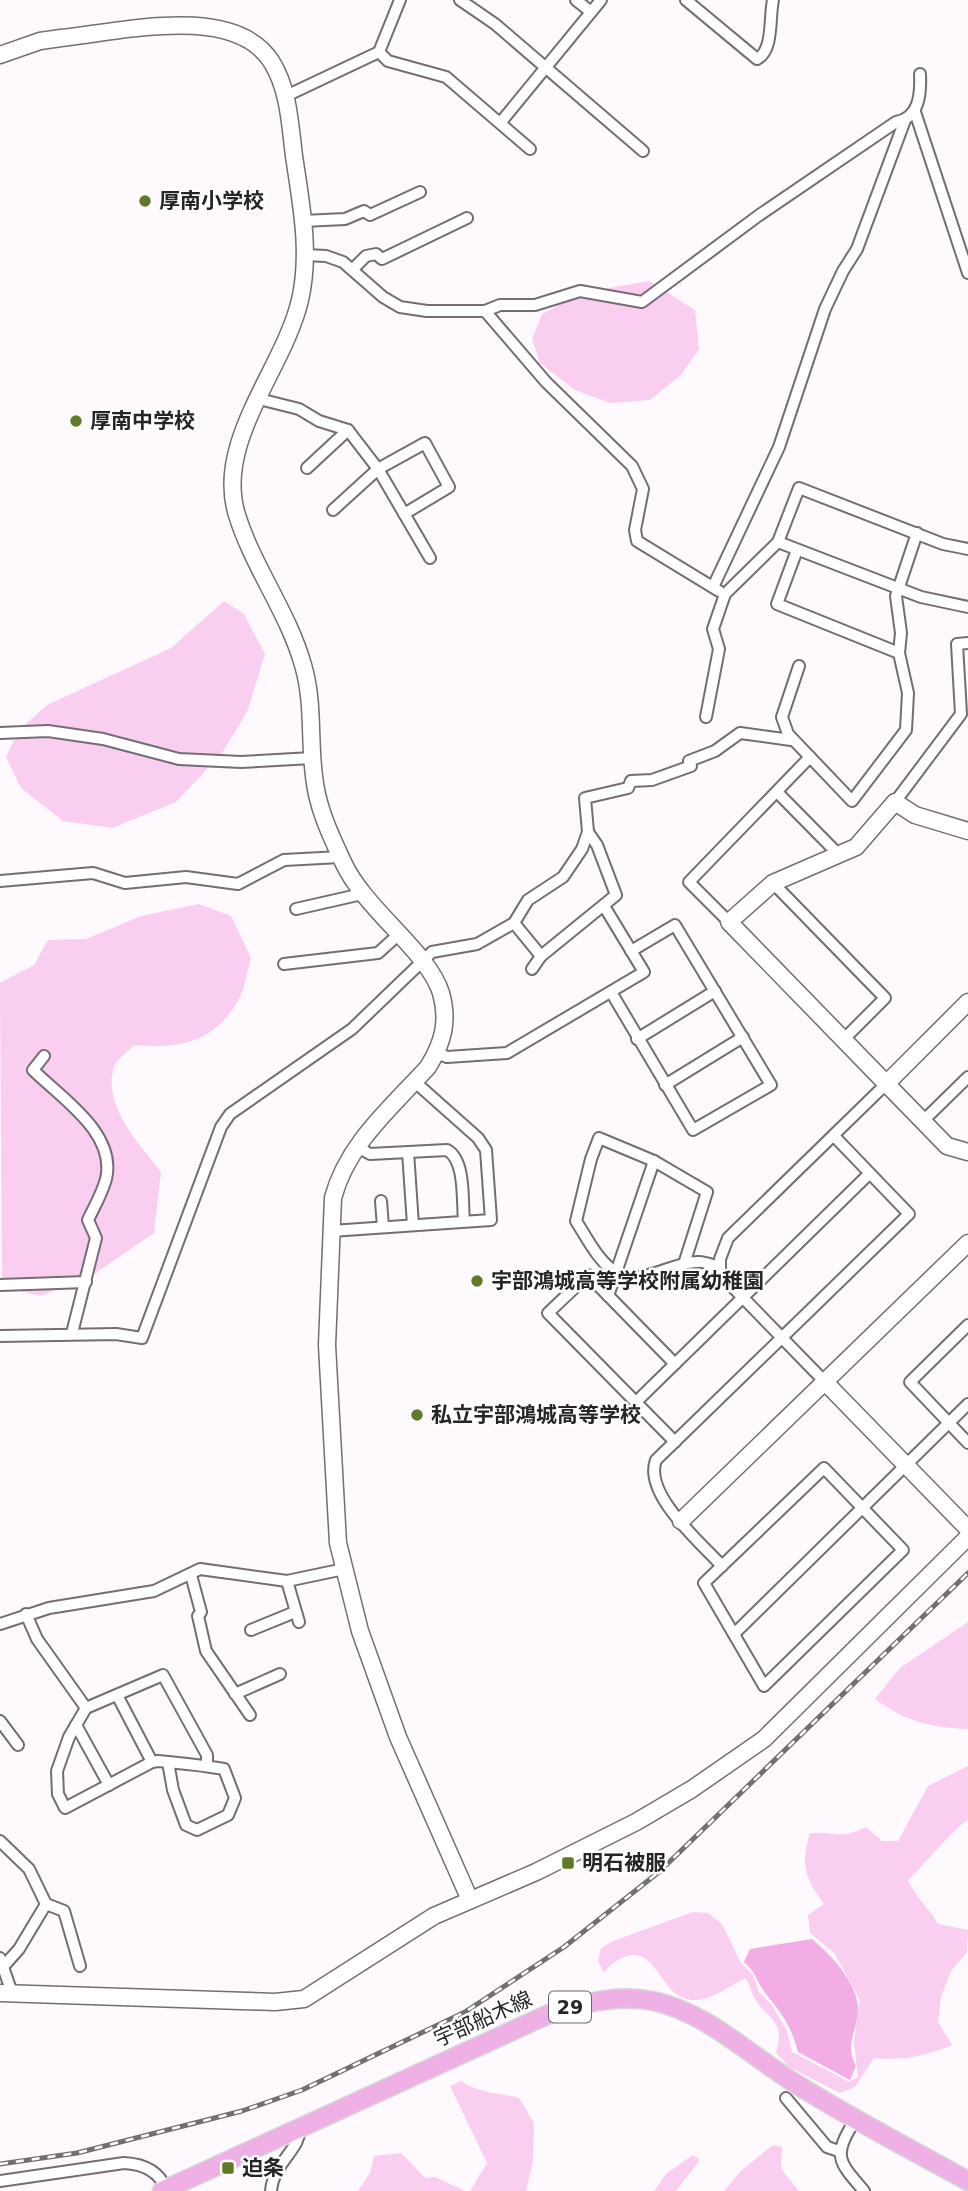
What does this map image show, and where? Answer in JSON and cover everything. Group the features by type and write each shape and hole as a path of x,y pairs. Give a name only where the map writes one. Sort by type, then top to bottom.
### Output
{"main road":[{"name":"宇部船木線","path":"168,2189 549,2014 579,2004 620,1998 655,2002 689,2015 855,2120 968,2181"}],"street":[{"path":"286,96 379,52 400,0"},
{"path":"460,0 473,3 643,151"},
{"path":"576,0 591,12"},
{"path":"501,122 601,0"},
{"path":"686,0 757,59 764,54 768,44 773,0"},
{"path":"0,55 40,41 61,38 188,25 219,27 239,34 267,56 286,96 303,220 305,272 297,312 287,340 235,455 233,501 244,536 303,662 311,703 312,758 319,801 340,857 362,894 437,982 445,1010 444,1032 437,1053 415,1082 356,1146 338,1177 333,1198 327,1345 338,1543 360,1630 398,1737 470,1900"},
{"path":"379,52 388,61 446,76 530,149"},
{"path":"920,74 920,91 915,112 968,273"},
{"path":"305,255 326,256 353,269 383,297 400,307 427,311 485,311 500,305 544,304 580,291 642,302 758,216 896,122 905,120 915,112"},
{"path":"713,587 779,447 825,309 842,271 857,249 905,120"},
{"path":"303,220 345,219 364,211 370,215 420,192"},
{"path":"353,269 366,256 376,254 382,259 467,218"},
{"path":"485,311 546,382 632,466 643,489 635,530 637,541 725,594"},
{"path":"259,399 299,409 319,421 348,430 378,468 430,558"},
{"path":"307,468 348,430"},
{"path":"332,510 378,468 425,443 450,486 404,514"},
{"path":"706,717 719,649 713,629 725,594 778,542 799,488 917,533 968,549"},
{"path":"799,666 782,716 791,740 852,801 905,730 908,693 899,653 901,633 895,596 917,533"},
{"path":"778,542 898,589 968,607"},
{"path":"797,550 777,604 899,653"},
{"path":"729,922 773,883 856,847 895,802 957,723 961,704 957,645 968,643"},
{"path":"0,733 21,729 48,731 103,739 179,758 241,762 312,758"},
{"path":"532,969 541,956 616,895 597,845 588,832 585,798 628,788 631,781 668,776 691,766 689,761 724,746 740,733 791,740"},
{"path":"810,757 689,882 947,1146 968,1152"},
{"path":"776,792 839,856"},
{"path":"895,802 915,815 968,829"},
{"path":"0,1336 72,1334 142,1338 226,1118 352,1029 432,952 477,944 514,923 528,900 569,870 588,832"},
{"path":"0,881 93,873 125,883 186,877 238,884 284,860 340,857"},
{"path":"773,883 885,998 844,1039"},
{"path":"296,909 362,894"},
{"path":"437,1053 447,1057 507,1053 643,972 604,906"},
{"path":"514,923 541,956"},
{"path":"611,992 693,1130 771,1084 675,925 631,951"},
{"path":"284,964 378,953 398,935"},
{"path":"637,1039 715,991"},
{"path":"968,1002 728,1238 719,1267 720,1274 968,1529"},
{"path":"665,1085 743,1037"},
{"path":"44,1056 33,1070 96,1133 106,1154 106,1178 88,1220 96,1238 72,1334"},
{"path":"923,1121 968,1077"},
{"path":"331,1231 491,1220 486,1150 478,1138 415,1082"},
{"path":"722,1566 658,1493 653,1480 656,1460 909,1214 834,1136"},
{"path":"684,1264 707,1192 654,1161 600,1138 591,1159 576,1222 604,1263 618,1274 649,1275 699,1261 719,1267"},
{"path":"356,1146 370,1154 447,1150 453,1153 458,1165 464,1221"},
{"path":"408,1152 413,1225"},
{"path":"608,1296 618,1274 654,1161"},
{"path":"636,1402 869,1174"},
{"path":"381,1201 383,1227"},
{"path":"681,1521 968,1242"},
{"path":"675,1364 587,1275 548,1313 675,1442"},
{"path":"0,1285 86,1282"},
{"path":"968,1325 910,1382 968,1443"},
{"path":"734,1634 968,1404"},
{"path":"824,1468 904,1550 764,1686 704,1583 722,1566 824,1468"},
{"path":"46,1904 19,1948 1,1963 6,1993 292,2002 314,1993 399,1935 636,1822 692,1789 764,1739 968,1537"},
{"path":"0,1625 26,1614 73,1602 154,1591 208,1569 286,1581 344,1569"},
{"path":"191,1575 201,1612 198,1616 206,1651 250,1716"},
{"path":"251,1630 297,1617 286,1581"},
{"path":"26,1614 37,1639 86,1708"},
{"path":"235,1694 280,1674"},
{"path":"168,1762 173,1790 186,1825 197,1830 228,1815 235,1798 223,1769 207,1766 168,1762 152,1762 65,1808 58,1794 57,1771 86,1708 163,1675 207,1755 207,1766"},
{"path":"117,1695 152,1762"},
{"path":"0,1721 18,1745"},
{"path":"76,1725 109,1785"},
{"path":"0,1841 29,1869 46,1904 64,1912 80,1966"},
{"path":"786,2098 827,2147 839,2151"},
{"path":"855,2120 839,2151 840,2161 864,2191"},
{"path":"271,2191 275,2170 297,2145 301,2136 299,2127"},
{"path":"0,2181 124,2162 151,2169 162,2178 168,2189"}],"shaded area":[{"path":"649,281 695,310 699,349 681,375 650,400 610,403 575,390 540,363 532,339 542,314 581,293"},
{"path":"224,601 244,614 265,654 247,712 222,753 176,802 112,828 63,821 21,788 6,757 19,730 47,705 171,648"},
{"path":"199,904 231,916 251,958 238,1001 218,1026 194,1040 166,1046 134,1045 116,1062 112,1079 113,1094 124,1122 161,1172 154,1233 90,1277 40,1296 2,1286 0,983 34,965 48,940 86,939 141,916"},
{"path":"968,1622 968,1729 919,1722 897,1713 875,1699 900,1668"},
{"path":"968,1766 968,1820 908,1880 938,1924 968,1930 967,1952 951,1971 941,1997 938,2022 952,2045 914,2057 874,2058 855,2087 840,2093 789,2067 776,2053 779,2034 775,2022 755,1999 745,1978 712,1996 691,2000 672,1990 652,1964 635,1955 618,1960 604,1973 598,1961 601,1948 613,1941 693,1912 708,1913 722,1924 741,1963 753,1975 759,1992 772,2005 787,2031 792,2052 849,2082 858,2077 854,2042 860,2000 835,1954 810,1933 808,1915 824,1904 812,1886 806,1870 805,1854 810,1833 843,1835 866,1827 882,1841 898,1841 928,1786"},
{"path":"812,1939 848,1978 856,1997 858,2015 851,2050 856,2066 850,2080 798,2052 785,2020 744,1962 750,1949"},
{"path":"461,2081 481,2090 519,2098 534,2123 533,2161 526,2191 470,2191 487,2163 450,2086"},
{"path":"773,2145 782,2147 781,2169 799,2191 724,2191 742,2170"},
{"path":"401,2153 425,2178 435,2177 465,2191 358,2191 370,2173 374,2156"},
{"path":"693,2155 700,2160 676,2191 654,2191 667,2173"}],"railway":[{"path":"0,2164 77,2153 242,2111 302,2090 465,2012 564,1947 659,1872 968,1573"}],"place":[{"name":"厚南小学校","path":"145,201"},
{"name":"厚南中学校","path":"76,421"},
{"name":"宇部鴻城高等学校附属幼稚園","path":"477,1281"},
{"name":"私立宇部鴻城高等学校","path":"417,1415"},
{"name":"明石被服","path":"568,1863"},
{"name":"迫条","path":"228,2168"}]}
